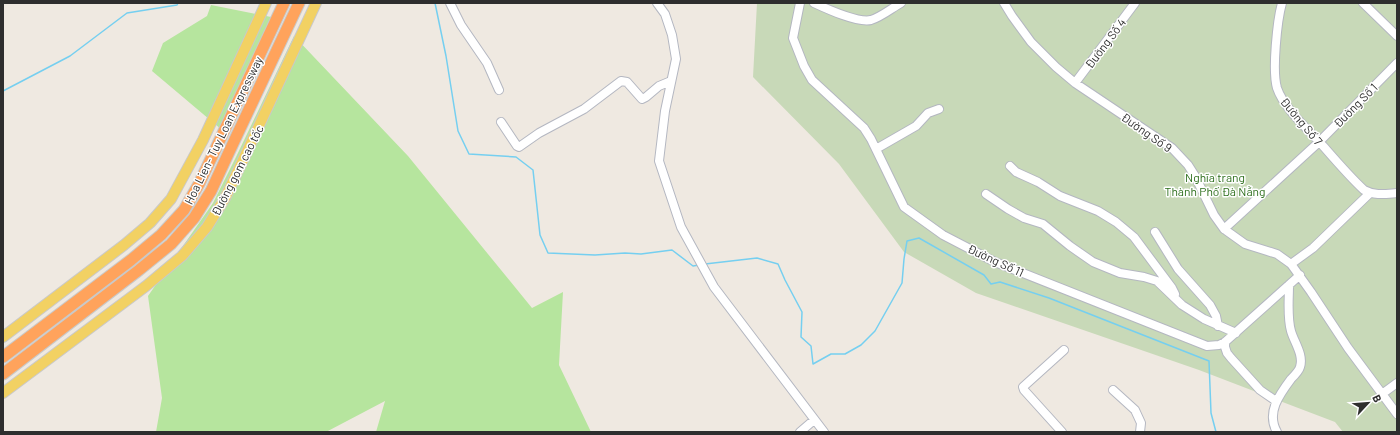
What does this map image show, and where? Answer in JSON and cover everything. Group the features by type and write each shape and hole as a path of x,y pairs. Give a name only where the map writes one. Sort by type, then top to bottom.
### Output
{"highway":[{"name":"Hoa Lien- Tuy Loan Expressway","path":"3,357 131,260 161,235 184,210 214,153 284,3"},
{"name":"Hoa Lien- Tuy Loan Expressway","path":"3,374 171,244 194,218 211,190 299,3"}],"main road":[{"path":"3,337 124,245 150,223 172,199 203,140 266,3"},
{"name":"Đường gom cao tốc","path":"3,393 146,286 182,256 207,227 225,198 316,3"}],"street":[{"path":"450,3 461,25 487,63 499,90"},
{"path":"656,3 665,14 672,36 676,59 665,111 659,162 681,227 719,293 824,432"},
{"name":"Đường Số 11","path":"800,3 793,38 804,66 812,80 864,128 876,148 904,207 943,235 1005,266 1207,346 1219,345 1225,342 1300,275"},
{"path":"814,3 839,14 865,21 874,19 901,3"},
{"name":"Đường Số 9","path":"1004,3 1031,42 1047,59 1075,83 1172,148 1181,157 1195,176 1214,215 1224,229 1245,244 1277,254 1291,264 1300,275 1348,348 1397,414"},
{"name":"Đường Số 4","path":"1075,83 1135,3"},
{"name":"Đường Số 7","path":"1282,3 1279,17 1274,72 1277,89 1288,107 1359,185 1370,194"},
{"path":"1363,3 1397,36"},
{"name":"Đường Số 1","path":"1224,229 1319,142 1397,63"},
{"path":"501,122 517,146 520,147 539,133 584,109 621,81 627,82 642,99 659,86 671,81"},
{"path":"876,148 916,126 928,113 939,109"},
{"path":"1010,166 1016,172 1038,182 1060,196 1098,211 1116,222 1134,237 1143,247 1172,288 1178,301"},
{"path":"1291,264 1313,248 1370,194 1397,193"},
{"path":"986,194 1024,218 1043,224 1070,246 1094,262 1120,273 1144,276 1157,281 1182,305 1204,319 1236,333"},
{"path":"1155,232 1178,269 1210,305 1216,316 1218,326"},
{"path":"1277,432 1273,426 1272,419 1276,401 1300,368 1301,362 1300,354 1291,331 1289,285"},
{"path":"1225,342 1225,348 1231,358 1260,390 1276,401"},
{"path":"1062,432 1024,390 1024,386 1064,350"},
{"path":"1382,394 1397,382"},
{"path":"1112,390 1135,410 1141,422 1140,432"},
{"path":"800,432 814,420"}],"green space":[{"name":"Nghĩa trang Thành Phố Đà Nẵng","path":"757,3 1397,3 1397,432 1343,432 1335,422 1199,370 976,293 904,252 839,164 753,77"},
{"path":"211,5 276,18 222,130 152,71 163,43 207,16"},
{"path":"294,36 408,156 532,308 563,292 559,365 591,432 376,432 385,401 326,432 156,432 162,398 148,296 213,203"}],"waterway":[{"path":"3,91 70,56 127,13 177,5 178,3"},
{"path":"435,3 446,56 458,131 469,154 516,157 533,170 540,235 548,253 595,255 625,253 641,254 672,250 693,266 699,265"},
{"path":"705,264 757,258 778,264 802,312 801,337 811,346 813,364 831,354 845,354 861,345 875,331 902,283 907,241 919,238 984,275 991,284 1000,282 1049,298 1209,361 1211,413 1216,432"}]}
